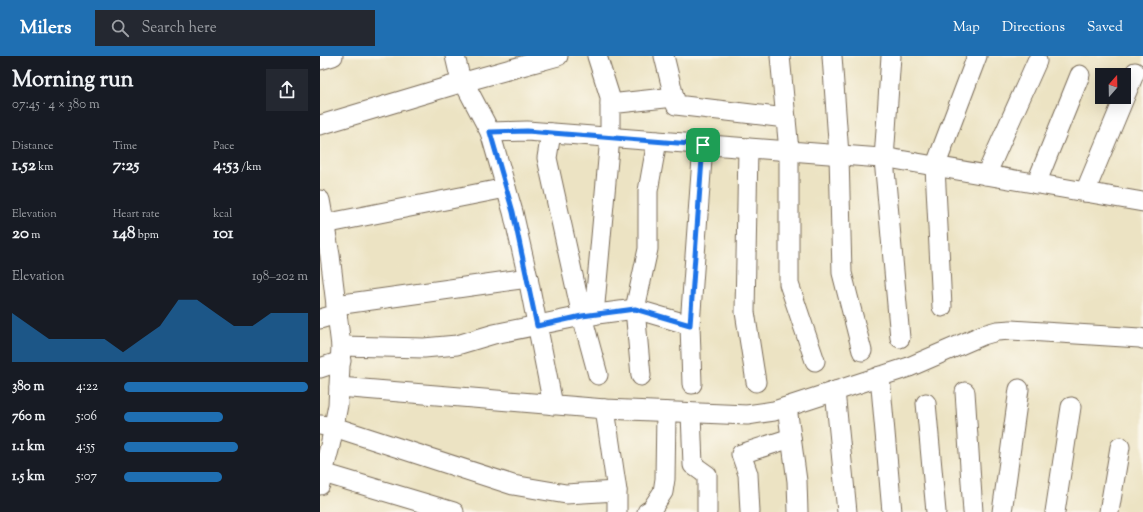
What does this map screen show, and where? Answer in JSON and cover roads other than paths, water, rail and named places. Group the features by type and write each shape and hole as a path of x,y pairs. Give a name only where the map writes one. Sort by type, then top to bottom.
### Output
{"street":[{"path":"320,60 333,56"},
{"path":"455,56 460,73 490,132 513,212 528,278 553,405"},
{"path":"320,125 558,56"},
{"path":"588,316 610,137 610,97 597,56"},
{"path":"664,56 676,105 786,118"},
{"path":"780,56 789,151 789,284 815,361"},
{"path":"832,56 839,155 842,273 862,351"},
{"path":"891,56 884,159 900,338"},
{"path":"942,307 935,167 977,56"},
{"path":"986,175 1037,61"},
{"path":"1085,192 1135,72"},
{"path":"1036,184 1080,74"},
{"path":"610,104 674,97"},
{"path":"490,132 527,131 894,159 1085,192 1141,196"},
{"path":"551,133 547,158 588,316 598,375"},
{"path":"641,376 635,309 648,249 648,191 657,141"},
{"path":"692,384 690,325 703,145"},
{"path":"748,148 745,312 756,382"},
{"path":"324,224 506,188"},
{"path":"320,200 324,224 324,248 330,304 341,354 338,405 327,426 330,446 321,477 454,512"},
{"path":"330,304 528,278"},
{"path":"320,368 341,354 457,345 494,334 588,316 635,309 690,325"},
{"path":"339,387 605,409 747,415 774,411 909,367 983,335 997,331 1011,330 1143,339"},
{"path":"880,376 892,512"},
{"path":"1002,512 1019,390"},
{"path":"835,391 847,512"},
{"path":"965,392 973,512"},
{"path":"926,403 936,512"},
{"path":"787,407 797,481 798,512"},
{"path":"1055,512 1071,407"},
{"path":"605,409 617,491 617,512"},
{"path":"663,512 666,412"},
{"path":"691,413 694,465 706,476 707,512"},
{"path":"327,426 513,485 566,494 617,491"},
{"path":"750,512 748,474 741,454 791,438"},
{"path":"1109,512 1120,447"},
{"path":"647,512 651,510 663,492"}]}
